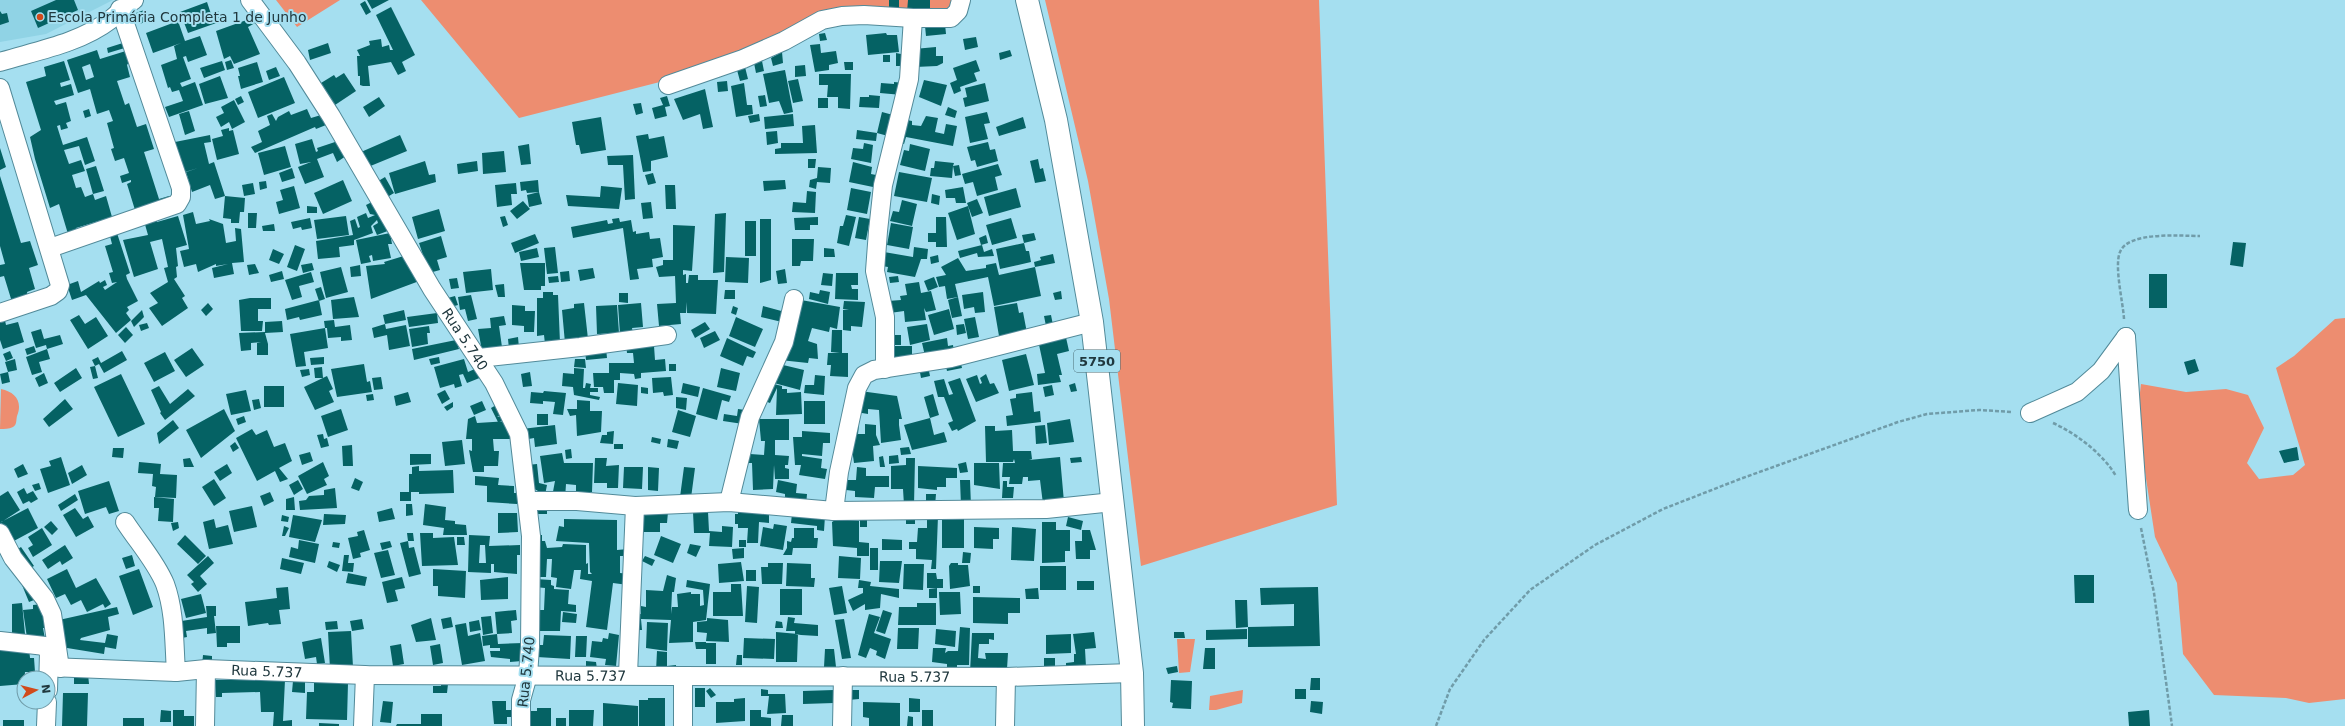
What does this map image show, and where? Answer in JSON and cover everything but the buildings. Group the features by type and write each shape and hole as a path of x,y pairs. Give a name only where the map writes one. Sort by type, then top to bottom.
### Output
{"main road":[{"name":"5750","path":"1026,0 1056,120 1092,322 1132,673 1133,726"}],"street":[{"name":"Rua 5.740","path":"250,0 296,63 331,116 432,289 479,358 494,383 519,434 531,536 528,675 522,700 521,726"},
{"path":"668,85 743,59 784,41 822,20 842,16 864,15 913,18 951,18 958,11 961,0"},
{"path":"0,62 76,38 110,20 127,5 181,188 181,197 176,204 50,248"},
{"path":"885,369 885,317 875,271 878,231 883,185 909,79 913,18"},
{"path":"0,88 50,248 60,285 58,291 51,296 0,313"},
{"path":"728,502 750,418 784,342 794,299"},
{"path":"834,511 839,472 857,388 864,375 874,370 951,358 1092,322"},
{"path":"479,358 580,347 667,335"},
{"path":"2030,413 2077,392 2101,371 2126,337"},
{"path":"2126,337 2138,510"},
{"path":"528,501 576,501 635,506 728,502 834,511 1046,509 1113,502"},
{"path":"628,675 635,506"},
{"path":"125,522 156,567 164,583 169,599 176,672"},
{"path":"0,533 13,558 45,599 52,614 54,670"},
{"path":"0,641 45,646 55,667"},
{"name":"Rua 5.737","path":"55,667 176,672 206,669 364,675 1006,677 1132,673"},
{"path":"205,726 206,669"},
{"path":"363,726 364,675"},
{"path":"683,726 684,676"},
{"path":"842,726 844,676"},
{"path":"1004,726 1006,677"},
{"path":"46,726 47,710"}],"path":[{"path":"2126,337 2119,268 2119,252 2126,242 2141,238 2200,236"},
{"path":"1436,726 1450,689 1484,640 1530,590 1595,545 1615,534 1663,509 1740,479 1898,422 1927,414 1979,410 2030,413 2065,428 2091,447 2118,479"},
{"path":"2138,510 2154,593 2172,726"}],"shaded area":[{"name":"Escola Primária Completa 1 de Junho","path":"0,0 113,0 46,34 0,42"},
{"path":"276,0 340,0 297,27"},
{"path":"421,0 955,0 951,11 863,11 695,73 519,118"},
{"path":"1045,0 1319,0 1337,505 1141,566 1109,299 1088,181"},
{"path":"2345,318 2345,699 2309,703 2286,698 2214,695 2183,654 2177,583 2155,537 2145,472 2138,409 2141,384 2186,392 2226,389 2248,395 2264,428 2247,463 2259,479 2293,475 2305,465 2276,368 2294,356 2335,319"},
{"path":"1,389 14,395 19,406 16,424 8,429 0,429"},
{"path":"1177,639 1195,639 1190,672 1179,673"},
{"path":"1243,690 1242,703 1216,710 1209,710 1210,696"}],"place":[{"name":"Escola Primária Completa 1 de Junho","path":"40,17"}]}
